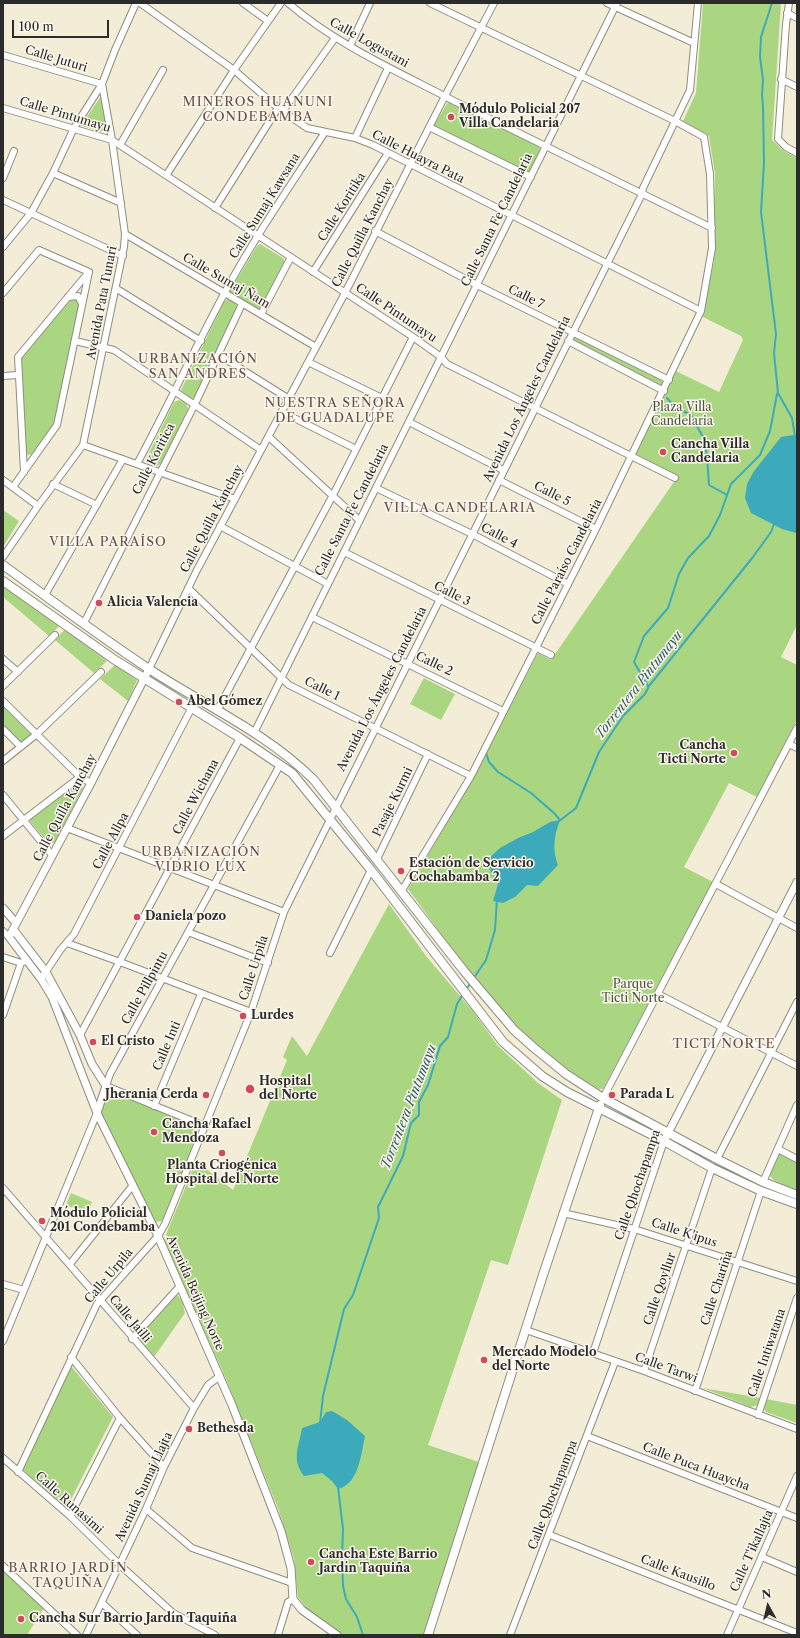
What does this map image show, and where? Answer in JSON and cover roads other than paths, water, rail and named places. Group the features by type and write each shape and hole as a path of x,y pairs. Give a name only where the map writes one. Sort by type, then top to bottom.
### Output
{"main road":[{"path":"3,565 149,669 254,733 300,766 377,859 401,892 464,971 514,1030 533,1048 566,1074 603,1098 717,1159 763,1182 797,1195"},
{"path":"3,581 144,679 240,738 280,765 299,781 371,870 503,1042 522,1059 567,1092 598,1109 664,1141 712,1168 761,1192 797,1204"},
{"path":"428,1635 563,1213 603,1098"}],"street":[{"path":"3,247 31,213 53,173 74,128 102,84 136,3"},
{"name":"Calle Huayra Pata","path":"140,3 234,70 280,109 307,128 355,138 701,311"},
{"path":"243,3 268,21"},
{"path":"167,174 234,70 280,3"},
{"name":"Calle Logustani","path":"288,3 306,18 335,38 388,68 712,228"},
{"path":"350,46 370,3"},
{"path":"430,3 675,121"},
{"name":"Calle Quilla Kanchay","path":"15,926 91,783 220,526 345,293 375,231 494,3"},
{"path":"607,3 616,5 694,43"},
{"name":"Avenida Los Ángeles Candelaria","path":"335,807 376,728 498,480 642,194 643,188 690,90 698,3"},
{"path":"789,3 781,78 778,139 786,147 797,153"},
{"name":"Calle Santa Fe Candelaria","path":"254,733 616,5"},
{"path":"787,13 797,18"},
{"path":"215,208 280,109 335,38"},
{"name":"Calle Juturi","path":"3,55 102,84"},
{"path":"355,138 388,68"},
{"path":"120,144 163,70"},
{"path":"781,78 797,87"},
{"name":"Avenida Pata Tunari","path":"83,445 117,289 125,234 112,140 102,84"},
{"name":"Calle Pintumayu","path":"3,108 74,128 120,144 167,174 215,208 414,337 441,357 447,364 632,455 675,478"},
{"name":"Calle Paraíso Candelaria","path":"401,892 471,776 596,529 664,391 701,311 710,260 712,228 710,174 704,137 675,121"},
{"path":"429,127 531,177"},
{"name":"Calle Sumaj Kawsana","path":"137,464 175,393 224,293 258,236 325,132"},
{"path":"3,178 14,151"},
{"name":"Calle Koritika","path":"313,272 388,154"},
{"path":"53,173 121,203"},
{"path":"3,200 123,256"},
{"name":"Calle 7","path":"375,231 477,285 669,380"},
{"name":"Calle Sumaj Ñam","path":"125,234 316,347"},
{"path":"3,293 39,250 89,272"},
{"path":"261,314 291,257"},
{"path":"24,472 18,358 89,272"},
{"path":"13,487 57,426 89,272"},
{"path":"117,289 201,341"},
{"path":"68,298 78,296 82,304"},
{"name":"Calle Koritica","path":"84,623 194,406 242,304"},
{"path":"217,711 333,495 414,337"},
{"path":"75,341 114,350 194,406 261,450"},
{"path":"568,341 664,391"},
{"path":"219,355 289,399"},
{"path":"308,362 382,398"},
{"path":"3,376 18,375"},
{"path":"282,412 356,449"},
{"path":"409,422 503,470"},
{"path":"269,437 359,520"},
{"path":"3,557 83,445 235,499"},
{"path":"45,596 123,459"},
{"path":"3,480 38,506"},
{"name":"Calle 5","path":"498,480 596,529"},
{"path":"54,484 97,505"},
{"name":"Calle 4","path":"376,488 472,534 568,584"},
{"path":"220,526 328,584"},
{"name":"Calle 3","path":"344,552 551,655"},
{"name":"Calle 1","path":"188,588 289,685 471,776"},
{"name":"Calle 2","path":"312,617 503,711"},
{"path":"3,686 55,635"},
{"path":"3,659 18,672"},
{"path":"3,761 37,734 101,672"},
{"path":"3,701 80,776 91,783"},
{"name":"Calle Allpa","path":"42,979 74,934 120,850 192,709"},
{"path":"603,1098 797,728"},
{"path":"3,729 21,747"},
{"name":"Calle Wichana","path":"80,1035 171,869 240,738"},
{"path":"789,744 797,748"},
{"name":"Pasaje Kurmi","path":"377,859 428,754"},
{"name":"Calle Pillpintu","path":"3,1341 97,1113 110,1074 280,765"},
{"path":"3,836 80,776"},
{"path":"3,795 52,854"},
{"name":"Calle Urpila","path":"18,1472 96,1304 158,1236 165,1224 251,1012 284,912 335,807"},
{"path":"67,828 120,850 284,912"},
{"path":"330,953 371,870"},
{"name":"Calle Qhochapampa","path":"593,1353 664,1141 797,882"},
{"path":"716,884 797,928"},
{"path":"3,908 46,972 80,1035 92,1064 106,1086 205,1126"},
{"path":"9,937 15,926"},
{"name":"Avenida Beijing Norte","path":"3,931 9,937 24,962 42,979 52,997 97,1113 158,1236 220,1376 281,1531 291,1568 294,1599"},
{"path":"188,932 268,963"},
{"path":"67,943 251,1012"},
{"path":"3,957 24,962 3,1015"},
{"name":"Calle Inti","path":"154,1106 201,994"},
{"path":"658,994 770,1054 797,1066"},
{"path":"717,1159 797,1002"},
{"path":"763,1182 797,1105"},
{"path":"778,1149 797,1158"},
{"name":"Calle Qoyllur","path":"644,1371 712,1168"},
{"path":"70,1264 132,1185"},
{"name":"Calle Jailli","path":"3,1188 70,1264 132,1339 194,1408"},
{"name":"Calle Chariña","path":"695,1391 761,1192"},
{"name":"Calle K'ipus","path":"563,1213 634,1229 797,1281"},
{"path":"3,1284 24,1290"},
{"path":"132,1339 180,1286"},
{"name":"Calle Intiwatana","path":"758,1415 797,1298"},
{"name":"Calle Tarwi","path":"526,1330 644,1371 797,1429"},
{"path":"71,1357 120,1418 164,1467"},
{"name":"Calle Qhochapampa","path":"510,1635 550,1535 615,1362"},
{"name":"Avenida Sumaj Llajta","path":"86,1635 146,1509 164,1467 194,1408 208,1385 220,1376"},
{"path":"70,1516 120,1418"},
{"name":"Calle Puca Huaycha","path":"586,1436 797,1518"},
{"name":"Calle Runasimi","path":"3,1458 70,1516 120,1565 173,1613 215,1635"},
{"name":"Calle T'ikallajta","path":"727,1635 797,1476"},
{"path":"146,1509 192,1548 292,1583"},
{"name":"Calle Kausillo","path":"550,1535 738,1608 797,1633"},
{"path":"762,1557 797,1572"},
{"path":"3,1566 77,1635"},
{"path":"278,1635 288,1602 294,1599 302,1610 337,1635"},
{"path":"102,1603 137,1635"}],"water":[{"path":"797,436 796,533 782,529 751,513 745,498 747,484 754,471 781,437"},
{"path":"560,820 554,842 558,865 538,886 527,885 515,897 503,903 493,901 498,884 491,872 489,858 500,848 518,838 533,832 550,822"},
{"path":"332,1411 347,1420 365,1436 355,1475 345,1486 338,1489 332,1481 322,1473 304,1476 300,1470 297,1458 302,1428 320,1422 326,1412"}],"waterway":[{"path":"772,3 761,37 760,57 763,80 764,163 761,212 776,334 774,353 778,393 792,418 795,436"},
{"path":"648,686 634,662 644,636 668,608 679,574 688,558 709,536 720,515 731,484 760,455 770,431 777,394"},
{"path":"667,398 674,406 691,415 704,439 709,485 727,495"},
{"name":"Torrentera Pintumayu","path":"558,822 576,808 599,752 623,716 645,694 649,686 753,557 771,532 775,522"},
{"path":"486,753 489,762 498,772 531,793 560,820"},
{"name":"Torrentera Pintumayu","path":"473,979 486,960 495,930 497,898"},
{"name":"Torrentera Pintumayu","path":"466,990 471,982"},
{"name":"Torrentera Pintumayu","path":"320,1423 323,1396 344,1309 353,1295 379,1218 378,1207 403,1156 411,1123 419,1115 419,1102 428,1085 440,1046 448,1037 457,1004 463,994"},
{"name":"Torrentera Pintumayu","path":"338,1487 343,1529 343,1586 346,1599 357,1617 363,1635"}],"place":[{"name":"Módulo Policial 207 Villa Candelaria","path":"451,117"},
{"name":"Cancha Villa Candelaria","path":"663,452"},
{"name":"Alicia Valencia","path":"99,603"},
{"name":"Abel Gómez","path":"179,702"},
{"name":"Cancha Ticti Norte","path":"734,753"},
{"name":"Estación de Servicio Cochabamba 2","path":"401,871"},
{"name":"Daniela pozo","path":"137,917"},
{"name":"Lurdes","path":"243,1016"},
{"name":"El Cristo","path":"93,1042"},
{"name":"Hospital del Norte","path":"250,1089"},
{"name":"Jherania Cerda","path":"206,1095"},
{"name":"Parada L","path":"612,1095"},
{"name":"Cancha Rafael Mendoza","path":"154,1132"},
{"name":"Planta Criogénica Hospital del Norte","path":"222,1153"},
{"name":"Módulo Policial 201 Condebamba","path":"42,1221"},
{"name":"Mercado Modelo del Norte","path":"484,1360"},
{"name":"Bethesda","path":"189,1429"},
{"name":"Cancha Este Barrio Jardín Taquiña","path":"311,1562"},
{"name":"Cancha Sur Barrio Jardín Taquiña","path":"21,1619"}],"district":[{"name":"MINEROS HUANUNI CONDEBAMBA","path":"258,110"},
{"name":"URBANIZACIÓN SAN ANDRES","path":"198,366"},
{"name":"NUESTRA SEÑORA DE GUADALUPE","path":"335,410"},
{"name":"VILLA CANDELARIA","path":"460,508"},
{"name":"VILLA PARAÍSO","path":"108,542"},
{"name":"URBANIZACIÓN VIDRIO LUX","path":"201,860"},
{"name":"TICTI NORTE","path":"724,1044"},
{"name":"BARRIO JARDÍN TAQUIÑA","path":"68,1576"}],"park label":[{"name":"Plaza Villa Candelaria","path":"682,415"},
{"name":"Parque Ticti Norte","path":"633,992"}]}
